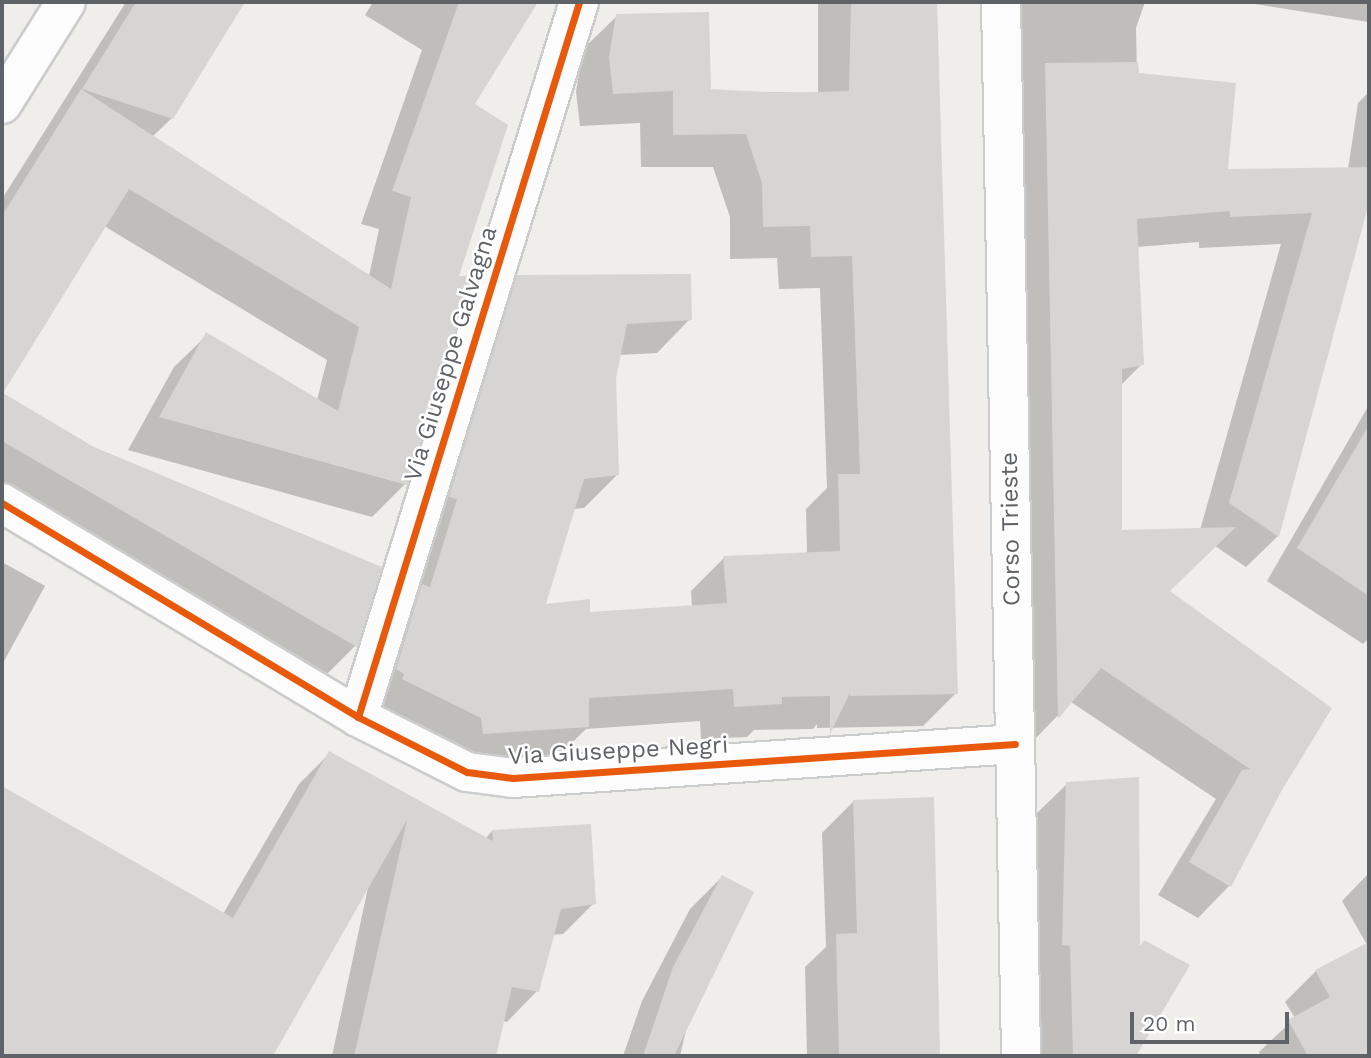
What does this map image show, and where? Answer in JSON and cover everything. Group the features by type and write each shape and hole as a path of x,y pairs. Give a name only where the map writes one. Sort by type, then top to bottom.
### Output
{"street":[{"path":"2,104 66,2"},
{"name":"Via Giuseppe Galvagna","path":"358,717 579,2"},
{"name":"Corso Trieste","path":"1001,2 1021,1056"},
{"name":"Via Giuseppe Negri","path":"2,503 358,717 467,772 513,779 1015,744"}],"building":[{"path":"136,2 245,2 173,119 82,89"},
{"path":"459,2 538,2 475,104 508,125 459,276 472,276 407,485 159,417 206,332 338,411 359,327 129,189 3,393 94,447 382,567 357,647 2,441 2,216 81,89 391,289 411,197 392,191"},
{"path":"851,2 937,2 958,694 850,696 850,693 830,734 830,696 782,697 782,704 734,707 733,689 589,698 589,727 483,734 481,718 402,679 404,674 396,669 422,584 430,587 457,499 449,497 517,275 691,274 692,320 627,324 616,378 619,475 584,479 546,604 590,599 590,612 727,603 723,556 840,551 838,474 860,474 852,256 811,257 810,226 763,227 762,183 746,134 673,135 673,91 613,94 609,57 616,14 709,12 711,89 782,93 849,91"},
{"path":"1138,62 1139,73 1236,83 1228,169 1369,167 1369,203 1279,537 1229,503 1312,213 1230,217 1230,211 1137,219 1144,365 1122,369 1122,530 1236,527 1170,591 1332,708 1282,790 1231,887 1189,862 1242,770 1250,769 1101,668 1058,719 1045,63"},
{"path":"1369,425 1369,596 1297,548"},
{"path":"329,751 493,841 492,830 591,824 596,904 561,909 539,992 512,987 496,1056 354,1056 407,820 273,1056 2,1056 2,786 233,918"},
{"path":"1139,777 1140,947 1144,940 1190,965 1136,1056 1073,1056 1070,946 1062,945 1066,782"},
{"path":"934,797 940,1056 839,1056 836,934 857,933 853,800"},
{"path":"722,875 754,892 674,1056 643,1056 673,967"},
{"path":"1369,942 1369,1056 1308,1056 1288,1020 1330,997 1315,970"}],"cycle path":[{"path":"358,717 579,2"},
{"path":"2,503 358,717 467,772 513,778 1015,744"}]}
